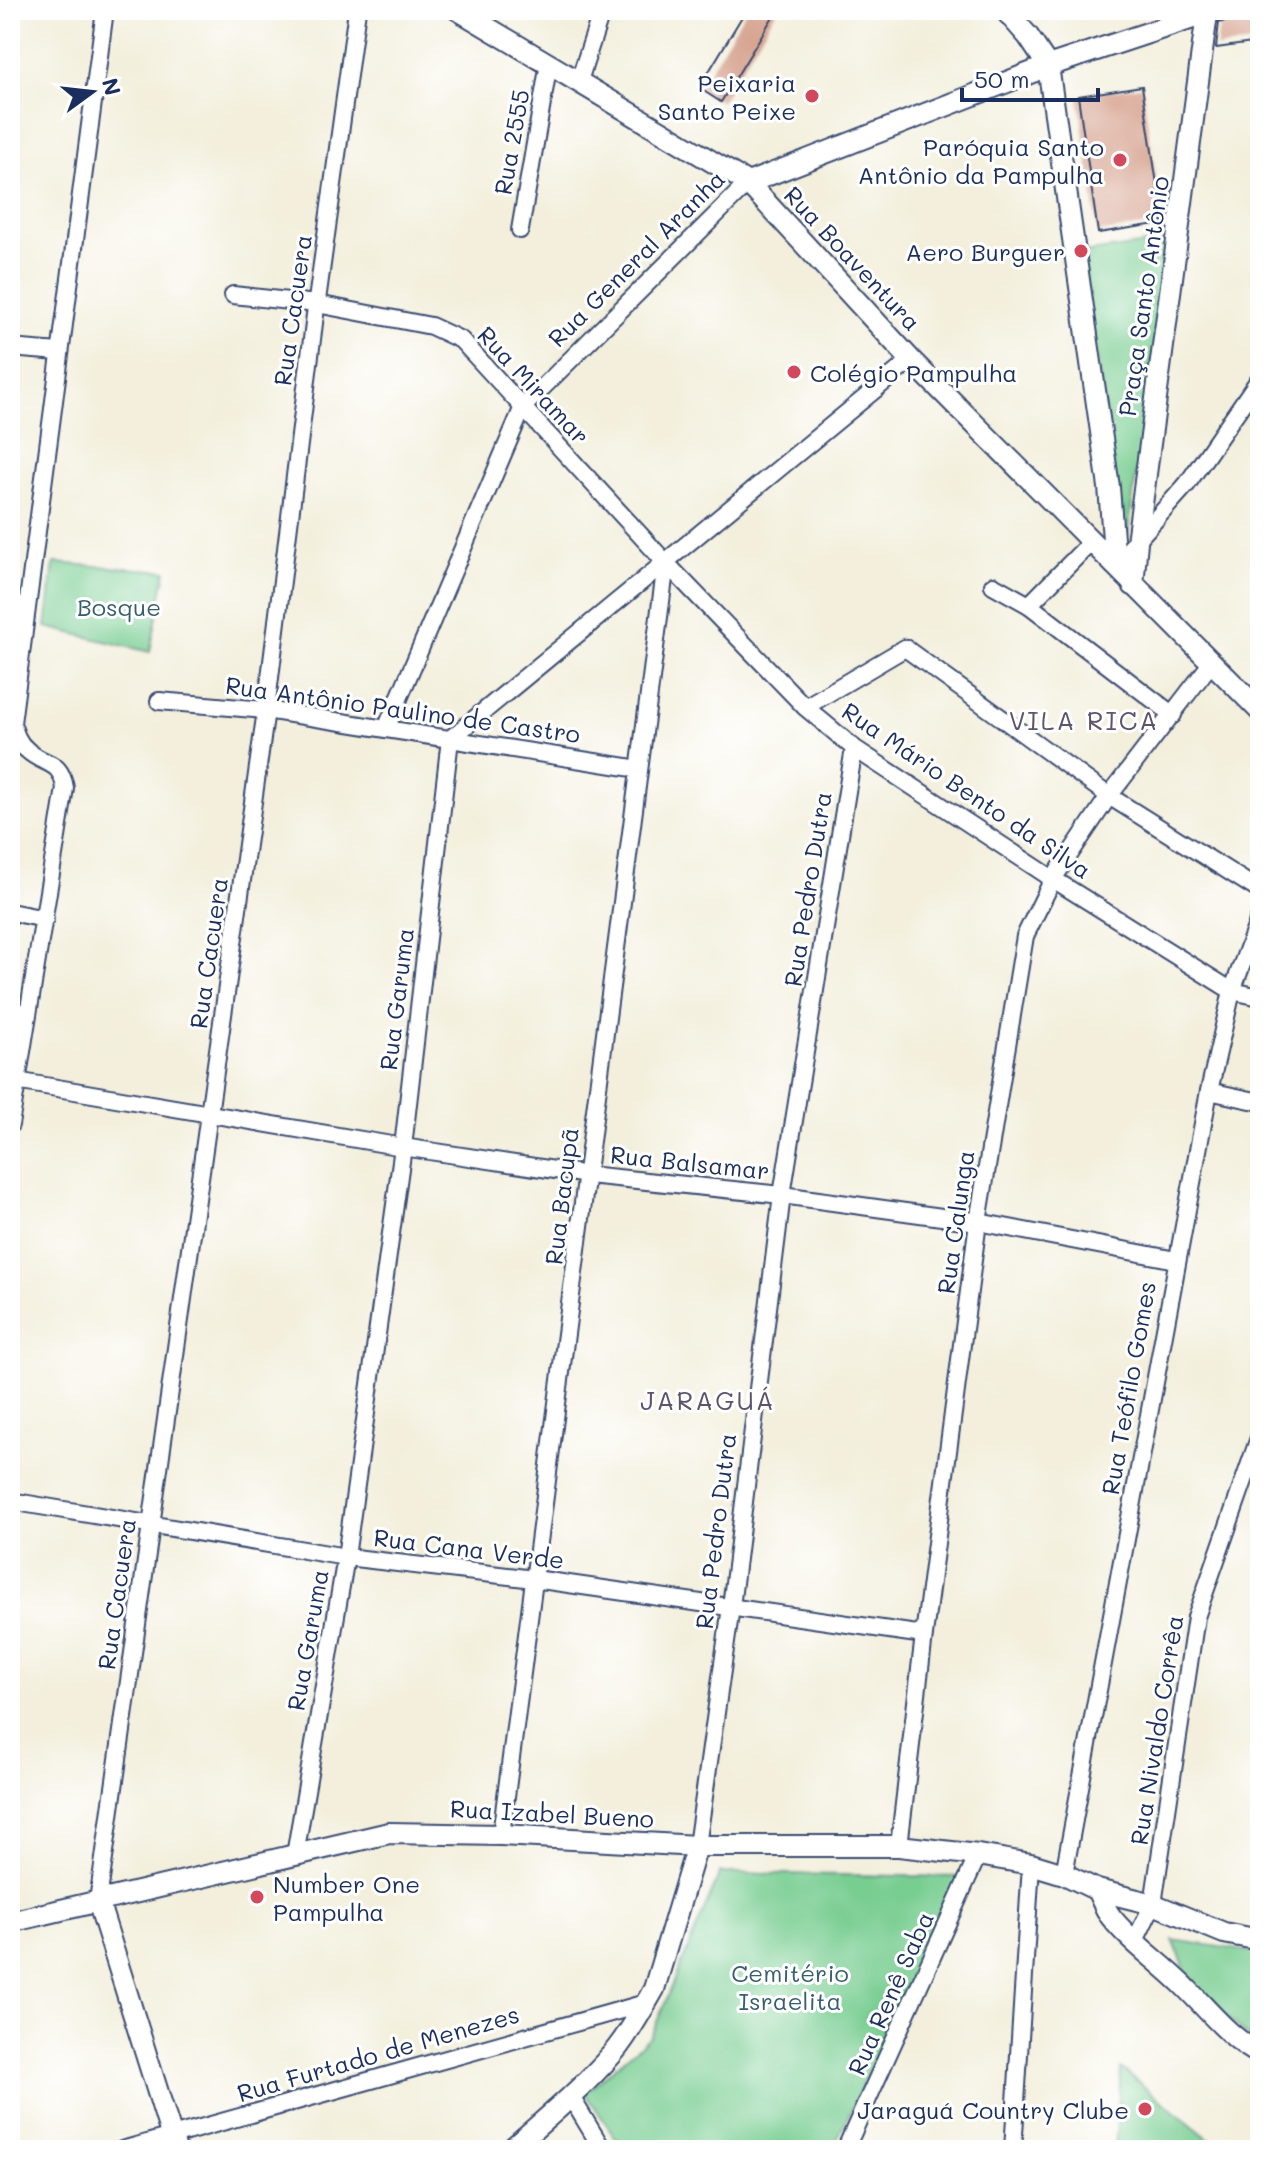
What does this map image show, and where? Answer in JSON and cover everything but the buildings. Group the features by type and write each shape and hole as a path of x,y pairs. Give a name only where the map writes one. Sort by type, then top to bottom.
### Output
{"street":[{"path":"10,1125 14,1080 45,919 65,788 62,774 55,765 29,752 18,740 12,723 105,10"},
{"name":"Rua Cacuera","path":"98,1901 266,710 357,10"},
{"name":"Rua Boaventura","path":"458,10 748,183 911,360 1260,711"},
{"path":"579,81 602,10"},
{"path":"1005,10 1028,36 1048,66 1109,487 1115,565"},
{"name":"Rua General Aranha","path":"386,729 523,407 748,183 1048,66 1212,12"},
{"name":"Praça Santo Antônio","path":"1133,585 1212,12"},
{"name":"Rua 2555","path":"520,230 549,63"},
{"name":"Rua Miramar","path":"233,295 317,304 431,326 461,340 666,563"},
{"path":"10,348 59,352"},
{"path":"450,739 911,360"},
{"path":"1115,565 1202,464 1260,378"},
{"path":"1029,605 1092,541"},
{"name":"Rua Mário Bento da Silva","path":"666,563 805,707 854,748 1053,879 1232,991 1260,997"},
{"name":"Rua Bacupã","path":"501,1835 666,563"},
{"path":"993,585 1029,605 1173,715"},
{"path":"805,707 905,648 1109,796 1260,891"},
{"name":"Rua Calunga","path":"899,1846 978,1222 1025,936 1053,879 1109,796 1212,662"},
{"name":"Rua Antônio Paulino de Castro","path":"159,701 266,710 639,769"},
{"name":"Rua Garuma","path":"295,1855 346,1557 403,1147 450,739"},
{"name":"Rua Pedro Dutra","path":"697,1846 731,1607 782,1195 854,748"},
{"path":"10,912 45,919"},
{"name":"Rua Teófilo Gomes","path":"1064,1874 1209,1091 1232,991 1260,916"},
{"name":"Rua Balsamar","path":"14,1080 403,1147 588,1175 782,1195 978,1222 1176,1260"},
{"path":"1209,1091 1260,1102"},
{"name":"Rua Nivaldo Corrêa","path":"1135,1941 1153,1904 1196,1617 1260,1435"},
{"name":"Rua Cana Verde","path":"10,1501 346,1557 534,1579 924,1635"},
{"name":"Rua Izabel Bueno","path":"10,1922 389,1833 501,1835 697,1846 899,1846 978,1855 1031,1864 1064,1874 1097,1890 1153,1904 1224,1933 1260,1940"},
{"path":"510,2150 571,2097 616,2050 646,2003 654,1989 697,1846"},
{"name":"Rua Renê Saba","path":"845,2150 978,1855"},
{"path":"1013,2150 1031,1864"},
{"path":"1097,1890 1111,1916 1135,1941 1218,2021 1248,2048 1260,2054"},
{"path":"98,1901 174,2143"},
{"name":"Rua Furtado de Menezes","path":"122,2150 174,2143 646,2003"},
{"path":"571,2097 603,2150"}],"green space":[{"path":"1169,241 1125,554 1082,253"},
{"name":"Bosque","path":"54,563 166,571 150,652 46,627"},
{"name":"Cemitério Israelita","path":"720,1873 961,1877 832,2150 624,2150 585,2093 651,2036"},
{"path":"1173,1940 1260,1953 1260,2048 1191,1983"},
{"name":"Jaraguá Country Clube","path":"1121,2068 1223,2150 1115,2150"}],"place":[{"name":"Peixaria Santo Peixe","path":"812,96"},
{"name":"Paróquia Santo Antônio da Pampulha","path":"1120,160"},
{"name":"Aero Burguer","path":"1081,251"},
{"name":"Colégio Pampulha","path":"794,372"},
{"name":"Number One Pampulha","path":"257,1897"},
{"name":"Jaraguá Country Clube","path":"1145,2109"}],"district":[{"name":"VILA RICA","path":"1084,720"},
{"name":"JARAGUÁ","path":"708,1400"}]}
